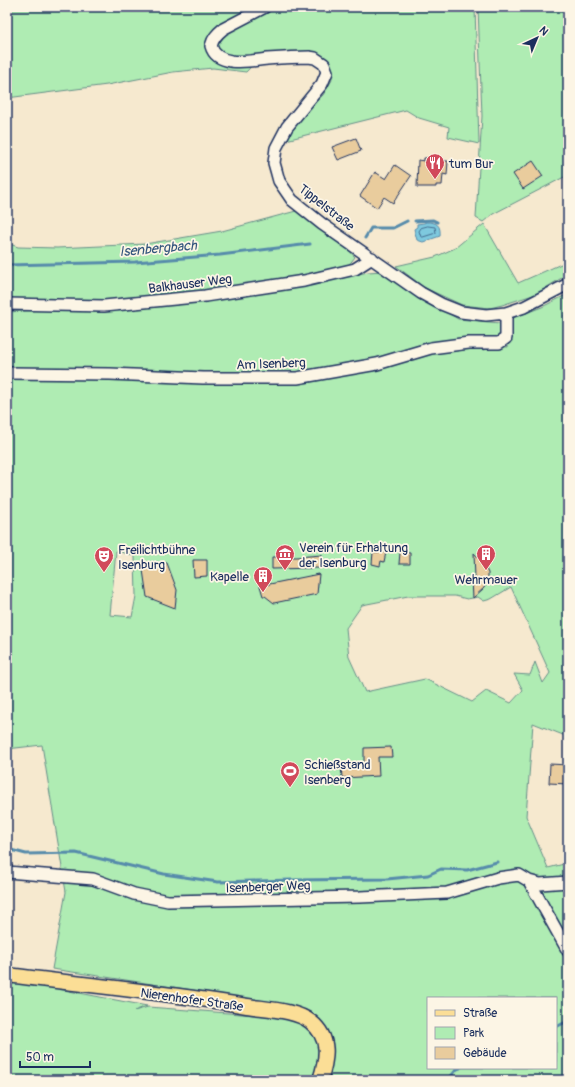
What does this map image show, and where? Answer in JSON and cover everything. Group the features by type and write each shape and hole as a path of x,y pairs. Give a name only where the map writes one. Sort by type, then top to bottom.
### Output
{"main road":[{"name":"Nierenhofer Straße","path":"7,975 216,1001 283,1012 302,1017 310,1021 316,1027 322,1034 325,1042 326,1056 320,1080"}],"street":[{"name":"Tippelstraße","path":"265,7 217,34 213,39 211,46 212,50 222,59 242,62 309,57 316,58 324,64 326,68 326,77 318,90 287,127 276,148 274,163 279,180 292,200 322,224 421,292 441,304 461,312 474,315 506,313 524,307 568,284"},
{"name":"Balkhauser Weg","path":"7,304 104,306 204,296 304,281 355,269 372,258"},
{"name":"Am Isenberg","path":"7,373 110,374 203,378 297,378 377,364 436,347 469,343 499,343 506,338 506,313"},
{"name":"Isenberger Weg","path":"7,872 93,879 134,894 168,901 360,897 447,893 498,878 519,875 529,881 540,884 568,882"},
{"path":"529,881 568,950"}],"green space":[{"path":"7,7 475,7 479,144 448,137 449,127 419,118 406,110 282,141 298,119 323,95 332,80 329,63 261,56 246,72 213,68 173,72 107,85 7,98"},
{"path":"478,7 568,7 568,175 493,214 483,222 476,218 482,116"},
{"path":"296,211 347,248 355,257 348,266 301,276 221,288 100,302 7,301 7,243 18,247 57,248 145,244 222,231"},
{"path":"484,224 518,283 568,261 568,274 536,294 490,308 462,305 425,288 396,266 435,257 455,248"},
{"path":"382,271 419,296 458,319 500,323 501,331 497,338 377,362 299,374 203,375 112,370 7,367 7,312 303,286 368,272"},
{"path":"568,294 568,313 564,315 568,336 568,737 533,723 526,816 548,868 568,863 568,1080 328,1080 331,1068 332,1049 317,1020 286,1004 52,969 66,892 42,745 7,749 7,376 299,380 470,346 484,350 498,346 508,347 510,319 542,307","holes":["116,551 135,557 136,596 132,617 110,615","511,587 550,673 543,683 535,662 530,675 514,674 523,690 511,703 486,691 472,702 425,679 365,692 349,657 346,628 362,605 408,596 455,596 467,599 478,597 484,601 491,599"]},
{"path":"7,980 147,1006 134,1011 148,1007 281,1017 303,1024 315,1036 321,1053 315,1080 7,1080"}],"water":[{"path":"426,222 438,225 440,229 440,236 423,242 417,240 414,229 417,227 417,224"}],"building":[{"path":"356,138 361,151 338,160 332,147"},
{"path":"424,158 438,158 438,161 448,161 447,175 443,174 442,185 436,185 436,187 417,187 418,160 424,161"},
{"path":"533,161 543,176 523,189 513,174"},
{"path":"395,165 411,176 393,203 384,197 377,208 360,196 375,172 386,179"},
{"path":"373,552 386,552 384,562 381,561 380,566 372,564"},
{"path":"400,552 410,553 410,564 399,564"},
{"path":"474,553 483,563 488,573 488,578 484,588 473,598 472,580 475,578"},
{"path":"322,555 320,568 272,569 272,557"},
{"path":"193,560 207,560 207,576 194,577"},
{"path":"152,562 167,563 177,590 175,608 147,597 143,570 145,565"},
{"path":"319,574 317,594 274,603 263,596 260,586"},
{"name":"Schießstand Isenberg","path":"391,747 392,757 378,757 379,776 342,778 341,765 364,764 364,748"},
{"path":"550,764 568,765 568,784 549,783"}],"waterway":[{"name":"Isenbergbach","path":"415,221 433,220 437,222"},
{"name":"Isenbergbach","path":"365,238 371,228 393,228 407,221"},
{"name":"Isenbergbach","path":"7,265 135,262 220,255 310,244"},
{"path":"7,849 26,854 76,853 164,874 218,882 387,879 428,875 441,869 467,870 497,862"},
{"path":"557,1026 568,1021"},
{"path":"448,1080 457,1069"}],"place":[{"name":"tum Bur","path":"435,180"},
{"name":"Verein für Erhaltung der Isenburg","path":"285,571"},
{"name":"Wehrmauer","path":"486,571"},
{"name":"Freilichtbühne Isenburg","path":"104,573"},
{"name":"Kapelle","path":"263,593"},
{"name":"Schießstand Isenberg","path":"290,788"}]}
